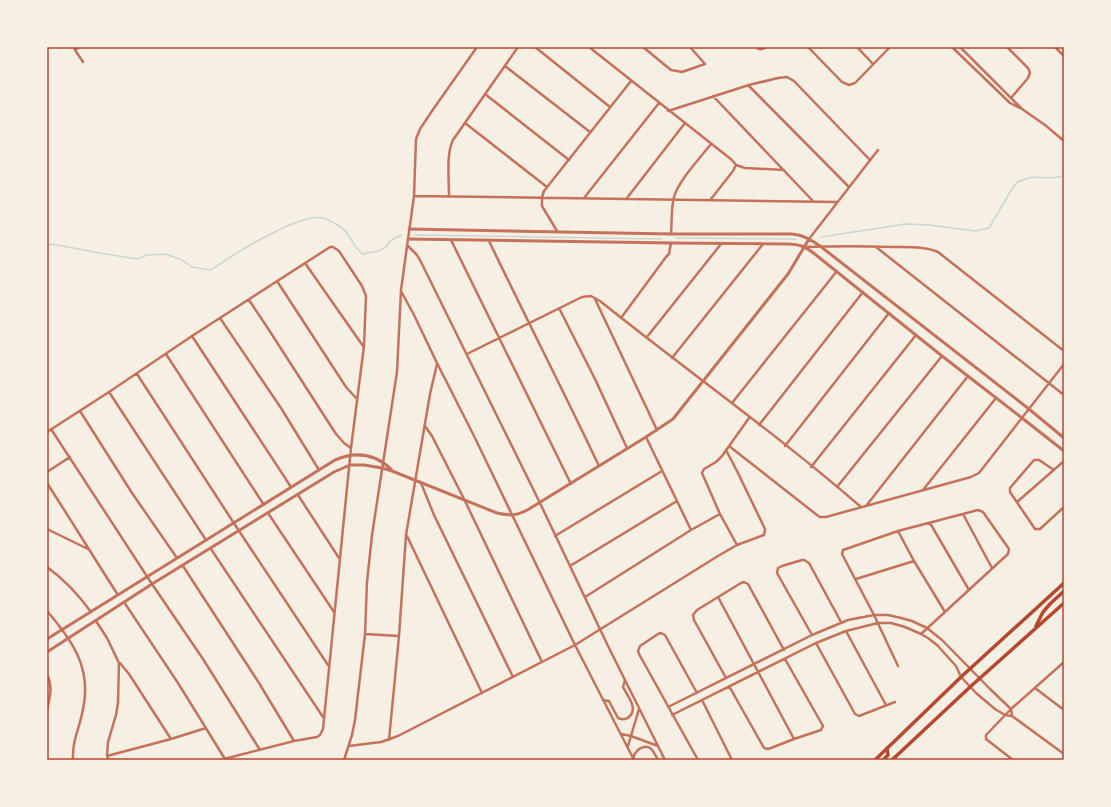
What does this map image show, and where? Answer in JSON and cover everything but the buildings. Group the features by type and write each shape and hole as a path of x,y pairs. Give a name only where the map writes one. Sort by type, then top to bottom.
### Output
{"main road":[{"path":"875,760 961,677 1064,583"},
{"path":"1035,629 1043,612 1064,591"},
{"path":"892,760 970,687 1064,603"},
{"path":"883,760 888,755 887,748"}],"street":[{"path":"80,47 74,48 83,62"},
{"path":"344,760 355,720 372,535 397,372 401,290 414,196 417,134 477,47"},
{"path":"449,196 450,149 453,140 518,47"},
{"path":"535,47 610,107"},
{"path":"589,47 732,160 736,165 745,168 784,170"},
{"path":"643,47 671,70 682,72 704,64 690,47"},
{"path":"756,47 759,49 766,47"},
{"path":"808,47 842,82 852,85 890,47"},
{"path":"857,47 874,64"},
{"path":"952,47 1010,103 1045,125 1064,141"},
{"path":"960,47 1022,110"},
{"path":"1007,47 1028,68 1030,73 1028,78 1010,98"},
{"path":"1055,47 1064,56"},
{"path":"505,66 590,132"},
{"path":"668,110 749,85 782,77 791,79 870,160"},
{"path":"557,231 542,206 542,197 547,187 631,81"},
{"path":"749,85 849,187"},
{"path":"485,94 569,160"},
{"path":"713,96 813,201"},
{"path":"584,198 659,103"},
{"path":"465,123 547,187"},
{"path":"627,198 685,123"},
{"path":"671,234 674,200 680,184 711,144"},
{"path":"47,652 152,584 298,496 334,472 350,465 364,465 392,471 497,513 512,516 522,513 540,503 673,419 788,274 809,239 878,150"},
{"path":"711,199 736,165"},
{"path":"414,196 627,198 674,200 711,199 837,202"},
{"path":"409,229 671,234 792,234 803,236 820,246 1064,438"},
{"path":"408,239 794,244 805,246 876,246 933,250 938,252 1064,350"},
{"path":"451,240 570,484"},
{"path":"490,240 528,323 600,466"},
{"path":"621,318 669,254 671,243"},
{"path":"647,338 721,244"},
{"path":"672,358 763,244"},
{"path":"407,245 417,255 421,262 665,760"},
{"path":"805,246 942,356 1064,451"},
{"path":"876,246 1064,395"},
{"path":"47,432 330,247 333,247 339,251 365,291 364,346 350,455 323,729 317,737 294,741 220,760"},
{"path":"305,263 364,346"},
{"path":"732,403 837,271"},
{"path":"277,281 346,386 357,398"},
{"path":"401,290 474,436 575,645 634,760"},
{"path":"759,425 863,292"},
{"path":"467,354 582,297 587,295 594,297 732,403 861,507"},
{"path":"594,297 657,430"},
{"path":"249,300 270,330 336,434 351,448"},
{"path":"559,308 596,380 627,448"},
{"path":"785,446 889,313"},
{"path":"220,318 319,470"},
{"path":"811,466 916,335"},
{"path":"192,336 292,487"},
{"path":"166,354 264,505"},
{"path":"837,487 942,356"},
{"path":"389,740 399,636 406,535 430,394 437,363"},
{"path":"729,446 817,515 822,517 971,477 979,473 1064,364"},
{"path":"136,374 329,665"},
{"path":"866,506 968,376"},
{"path":"109,392 206,541"},
{"path":"922,490 996,398"},
{"path":"80,411 132,493 177,558"},
{"path":"738,545 720,514 702,473 705,468 719,460 749,418"},
{"path":"425,425 465,501 542,662"},
{"path":"51,429 260,750"},
{"path":"646,437 691,530"},
{"path":"349,746 377,743 398,736 575,645 718,556 738,545 764,535 765,531 726,450"},
{"path":"47,640 147,576 335,460 350,455 369,456 383,462 392,471"},
{"path":"47,472 70,457"},
{"path":"1054,470 1039,460 1034,460 1010,488 1010,492 1036,529 1040,530 1064,507"},
{"path":"1017,502 1064,461"},
{"path":"555,536 662,470"},
{"path":"47,483 80,534 88,550 118,595"},
{"path":"422,483 434,515 513,677"},
{"path":"298,496 339,559"},
{"path":"570,566 677,501"},
{"path":"898,666 874,614 842,554 843,550 898,531 978,510 983,512 1009,549 1008,554 921,634"},
{"path":"268,513 334,612"},
{"path":"585,597 691,530 720,514"},
{"path":"963,514 992,568"},
{"path":"930,523 968,590"},
{"path":"47,529 88,550"},
{"path":"898,531 914,561 945,612"},
{"path":"406,535 482,693"},
{"path":"210,549 323,717"},
{"path":"812,635 777,573 778,568 782,566 802,560 809,563 841,622"},
{"path":"856,579 914,561"},
{"path":"183,566 259,682 294,741"},
{"path":"47,568 61,577 72,588 91,612"},
{"path":"726,678 693,618 694,612 741,583 746,583 784,650"},
{"path":"718,597 794,738"},
{"path":"124,602 178,683 225,759"},
{"path":"47,610 79,658 86,685 83,710 74,744 73,760"},
{"path":"668,707 812,635 841,622 874,614 901,618 927,628 942,640 979,679 1011,709 1012,716"},
{"path":"96,621 107,638 119,663 130,674 171,739"},
{"path":"672,715 816,643 846,631 878,623 891,623 921,634 937,645 956,666 961,677 970,687 995,709 1005,715 1012,716 1064,754"},
{"path":"846,631 886,705"},
{"path":"364,634 399,636"},
{"path":"697,693 668,638 663,634 658,634 641,644 638,651 698,760"},
{"path":"816,643 855,714 859,716 895,702"},
{"path":"730,686 764,748 768,749 794,738 821,730 823,726 785,658"},
{"path":"1013,760 986,740 986,735 1011,709 1064,662"},
{"path":"108,760 108,742 118,703 119,663"},
{"path":"1060,666 1064,669"},
{"path":"47,674 51,686 51,693 47,710"},
{"path":"603,700 609,701 618,718 625,719 630,716 633,706 623,687 625,680"},
{"path":"1035,688 1064,710"},
{"path":"702,700 732,760"},
{"path":"627,747 639,708"},
{"path":"107,756 206,728"},
{"path":"620,734 631,736 658,746"},
{"path":"634,760 634,755 636,752 642,747 648,746 652,748 658,760"}],"waterway":[{"path":"821,237 906,224 929,225 976,231 989,228 1017,182 1032,177 1051,178 1064,176"},
{"path":"47,246 52,244 137,259 147,255 165,254 182,260 192,267 211,270 250,245 285,227 316,218 326,219 343,229 358,250 363,254 379,251 386,247 390,241 401,235"},
{"path":"415,235 662,239"},
{"path":"676,238 796,239"}]}
